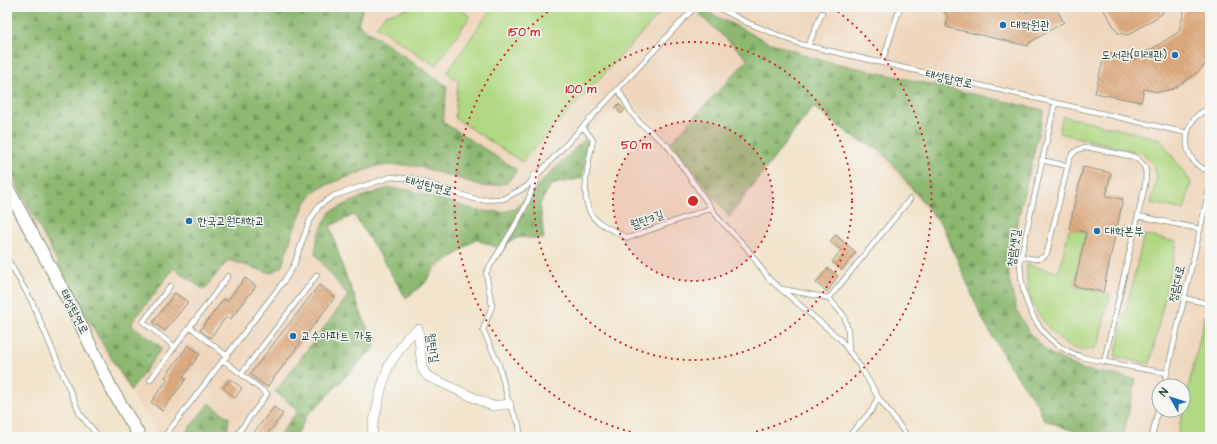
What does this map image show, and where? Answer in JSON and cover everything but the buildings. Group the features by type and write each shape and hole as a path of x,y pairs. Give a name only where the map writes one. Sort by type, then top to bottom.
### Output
{"main road":[{"name":"태성탑연로","path":"7,187 75,313 111,388 140,437"}],"street":[{"name":"월탄1길","path":"372,437 373,425 382,386 389,365 407,338 418,329 422,368 427,376 492,406 509,404"}],"lane":[{"name":"태성탑연로","path":"164,437 284,281 294,265 309,222 319,206 333,196 391,177 414,179 478,200 503,199 526,187 695,7"},
{"name":"태성탑연로","path":"716,7 748,23 800,44 1187,133"},
{"path":"882,63 900,7"},
{"path":"808,46 822,13"},
{"path":"618,89 631,112 640,123 667,145 719,219 746,246 769,279 840,339 860,366 878,397 908,437"},
{"name":"청람샛길","path":"1054,103 1020,256 1020,278 1029,308 1043,332 1052,341 1065,350 1082,357 1104,362 1167,373"},
{"path":"1210,109 1197,116 1189,126 1186,139 1188,152 1195,163 1210,172"},
{"name":"월탄3길","path":"583,127 593,140 585,187 588,211 596,220 628,238 711,208"},
{"path":"1020,256 1041,259 1045,257 1068,166 1072,155 1079,148 1084,147 1134,157 1145,166 1145,186 1104,362"},
{"path":"1041,160 1068,166"},
{"path":"520,437 518,424 509,404 499,365 483,330 492,306 486,273 530,196 534,180"},
{"name":"청람대로","path":"1166,378 1210,186"},
{"path":"829,298 910,199"},
{"path":"1138,216 1200,229"},
{"path":"7,258 32,302 80,414 99,437"},
{"path":"241,374 317,275"},
{"path":"150,380 228,276"},
{"path":"170,286 143,322 175,347"},
{"path":"780,288 829,298 844,316 848,330 849,352"},
{"path":"1184,298 1210,304"},
{"path":"190,327 241,374 267,394 236,437"},
{"path":"848,437 872,410 878,397"},
{"path":"1152,437 1156,418"}],"shaded area":[{"name":"한국교원대학교","path":"7,7 1210,7 1210,437 1090,437 1044,420 1009,365 982,318 943,227 866,143 856,139 813,107 729,217 671,142 624,97 589,135 582,178 551,185 540,204 544,239 515,239 496,247 475,239 406,298 354,215 331,228 344,271 375,347 306,417 296,437 160,437 71,305 7,174"}],"green space":[{"path":"7,7 363,7 358,24 447,86 443,122 517,170 507,183 486,187 417,166 377,166 319,188 306,201 293,232 282,266 271,273 228,260 204,290 174,268 131,324 162,348 131,390 84,313 7,165"},
{"path":"414,7 457,7 470,16 436,66 376,26 385,15"},
{"path":"492,7 666,7 522,162 455,118 458,81 447,73"},
{"path":"704,10 766,41 813,58 1044,110 1009,257 1009,280 1017,311 1030,334 1049,353 1081,369 1136,379 1123,437 1090,437 1044,420 1038,405 1009,365 982,318 943,227 880,149 856,139 813,107 729,217 671,142 748,59 700,15"},
{"path":"1063,116 1160,139 1191,182 1184,210 1151,203 1157,177 1152,162 1142,153 1059,133"},
{"path":"589,135 582,178 551,185 540,204 544,239 520,237 496,247 475,239 457,254 436,266 425,283 406,298 354,215 330,226 344,271 375,347 306,417 296,437 278,437 298,410 275,392 348,296 315,254 318,235 330,212 364,196 389,188 410,190 479,211 502,212 514,209"},
{"path":"1069,229 1086,232 1074,286 1110,294 1098,345 1089,350 1078,349 1068,345 1049,328 1035,308 1028,286 1027,265 1059,272"},
{"path":"1144,235 1177,242 1150,364 1115,357"},
{"path":"1205,316 1210,317 1210,437 1177,437 1181,418 1191,418 1191,378"},
{"path":"209,403 229,418 227,437 182,437"}],"place":[{"name":"대학원관","path":"1003,25"},
{"name":"도서관(미래관)","path":"1175,55"},
{"name":"한국교원대학교","path":"189,221"},
{"name":"대학본부","path":"1097,231"},
{"name":"교수아파트 가동","path":"293,336"}]}
